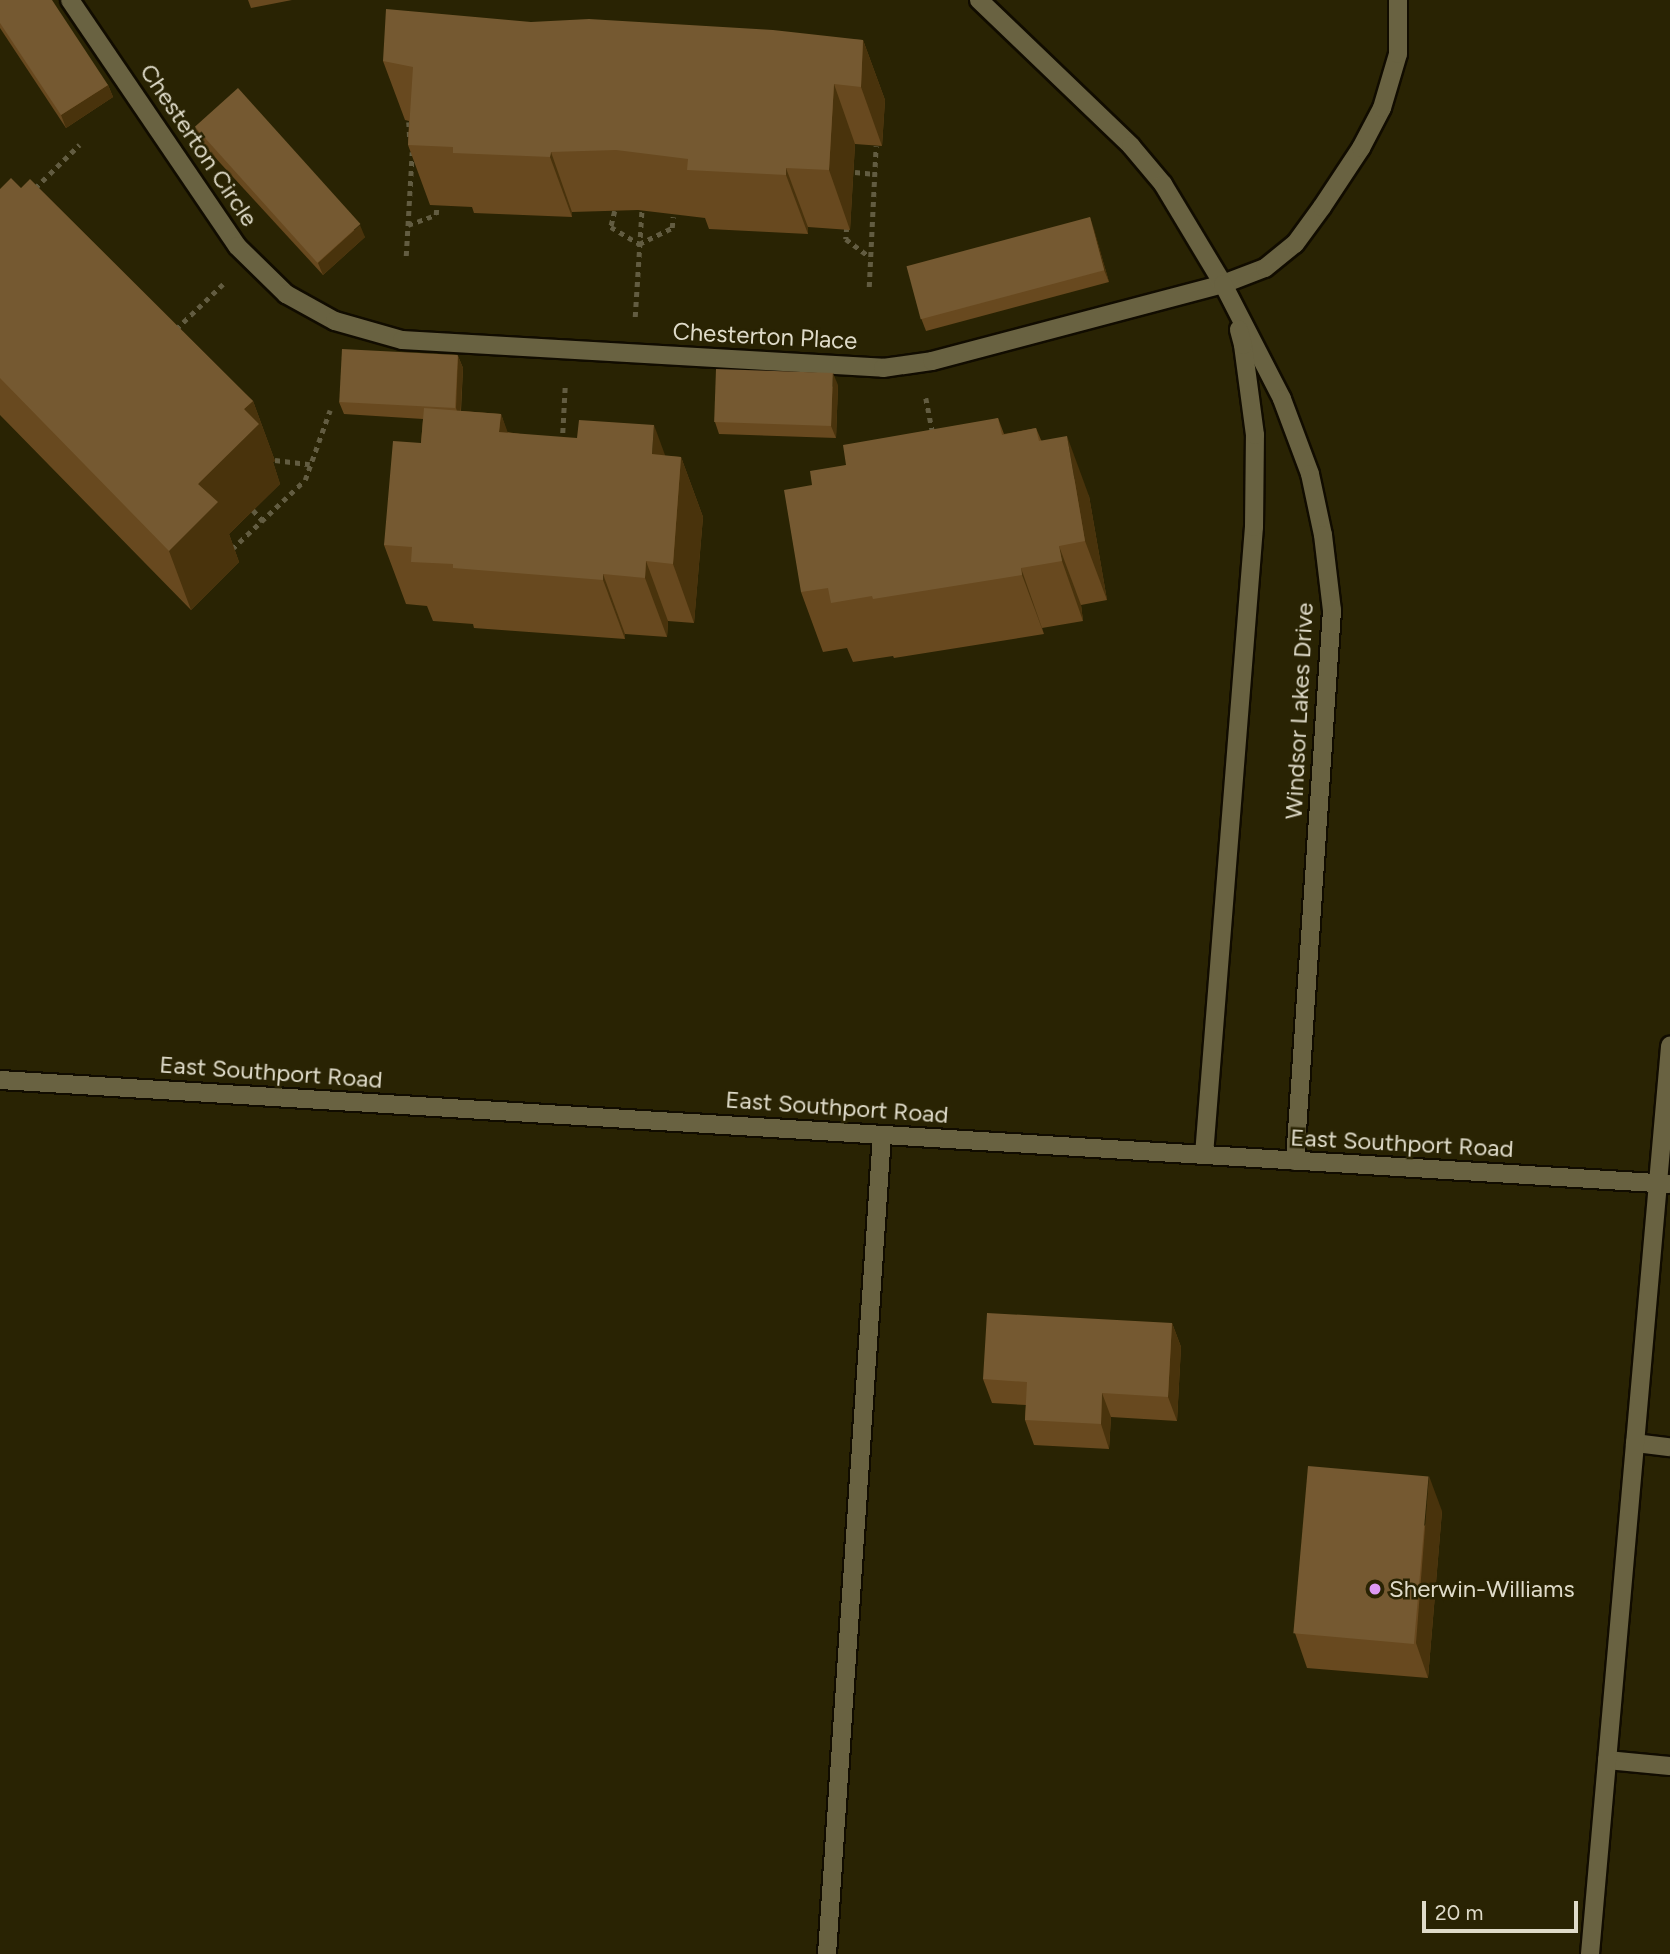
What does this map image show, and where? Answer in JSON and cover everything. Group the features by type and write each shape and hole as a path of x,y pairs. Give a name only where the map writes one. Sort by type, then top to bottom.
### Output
{"street":[{"name":"Chesterton Circle","path":"70,0 248,259 286,294 302,303"},
{"name":"Windsor Lakes Drive","path":"979,0 1131,146 1183,214 1223,284 1282,399 1310,474 1323,535 1332,610 1295,1161"},
{"name":"Chesterton Place","path":"302,303 335,321 402,340 883,368 920,362 1223,284 1265,268 1294,244 1360,148 1382,108 1393,73 1400,31 1398,0"},
{"name":"Windsor Lakes Drive","path":"1204,1155 1254,527 1255,435 1243,345 1223,284"},
{"path":"1590,1954 1635,1444 1664,1183 1670,1046"},
{"name":"East Southport Road","path":"0,1080 1664,1183"},
{"path":"827,1954 882,1135"},
{"path":"1635,1444 1670,1447"},
{"path":"1608,1760 1670,1766"}],"path":[{"path":"406,256 415,145 409,122"},
{"path":"27,197 79,145"},
{"path":"869,287 876,146"},
{"path":"855,172 875,174"},
{"path":"36,188 39,199"},
{"path":"408,225 436,215 437,202"},
{"path":"632,353 642,205"},
{"path":"615,211 611,227 639,244"},
{"path":"639,244 672,228 673,217"},
{"path":"847,228 846,239 870,257"},
{"path":"167,338 248,259"},
{"path":"165,326 175,330"},
{"path":"175,330 177,342"},
{"path":"562,454 568,349"},
{"path":"920,362 935,445"},
{"path":"229,552 305,480 330,410"},
{"path":"275,460 310,464"},
{"path":"253,510 263,521"}],"building":[{"path":"0,0 52,0 108,85 61,115 0,23"},
{"path":"386,9 531,22 589,19 773,30 863,40 861,87 834,84 829,170 786,168 786,175 687,170 688,159 616,150 551,152 550,157 453,153 453,147 408,145 413,67 383,61"},
{"path":"238,88 360,224 317,263 195,127"},
{"path":"11,178 21,188 30,179 253,401 244,409 259,424 198,484 218,502 169,551 0,378 0,189"},
{"path":"1090,217 1104,270 921,319 906,266"},
{"path":"342,349 458,355 455,408 339,402"},
{"path":"716,369 833,373 831,426 714,422"},
{"path":"424,408 501,414 499,432 577,438 579,420 654,425 652,454 681,457 673,564 646,561 645,578 603,574 603,580 411,562 412,547 384,545 393,441 421,443"},
{"path":"998,418 1002,435 1036,428 1039,441 1067,436 1085,541 1059,546 1062,561 1021,568 1022,575 873,599 872,596 831,603 828,588 801,592 784,490 812,485 810,471 846,465 843,445"},
{"path":"987,1313 1172,1323 1168,1397 1102,1393 1101,1424 1025,1420 1027,1382 983,1379"},
{"name":"Sherwin-Williams","path":"1308,1466 1429,1477 1414,1644 1293,1633"}],"place":[{"name":"Sherwin-Williams","path":"1375,1589"}]}
